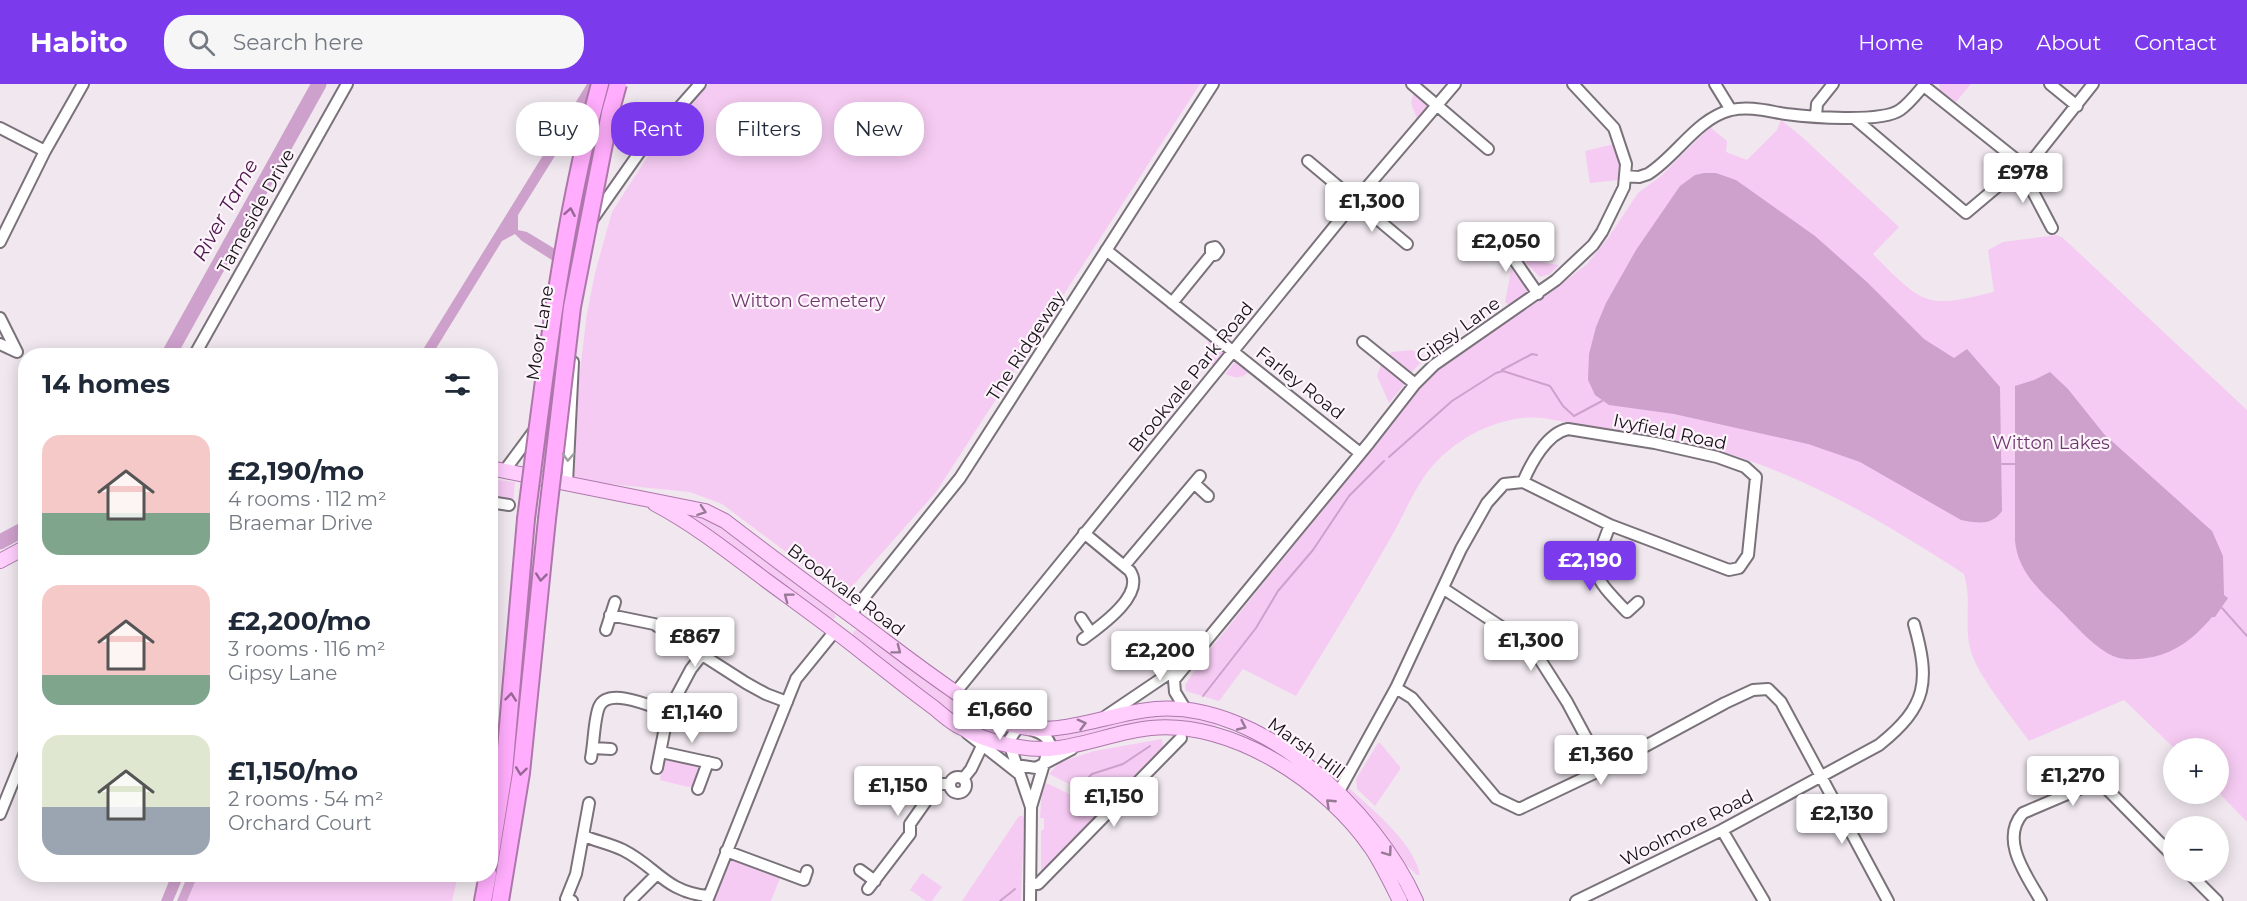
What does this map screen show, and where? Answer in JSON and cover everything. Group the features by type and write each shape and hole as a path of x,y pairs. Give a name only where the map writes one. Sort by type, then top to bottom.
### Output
{"highway":[{"path":"498,804 506,750 525,519 555,303 571,207 600,84"},
{"path":"500,901 521,773 572,307 618,84"},
{"path":"483,901 487,882"}],"main road":[{"name":"Brookvale Road","path":"498,469 705,511 725,521 814,590 985,713 1018,726"},
{"name":"Brookvale Road","path":"645,499 686,522 836,631 962,729 1010,746"},
{"path":"0,561 18,551"},
{"path":"836,631 850,615"},
{"name":"Marsh Hill","path":"1018,726 1047,729 1073,727 1103,718 1155,709 1202,711 1222,717 1285,751 1338,793 1391,855 1416,901"},
{"name":"Marsh Hill","path":"1010,746 1050,749 1151,728 1202,731 1235,740 1307,782 1352,824 1371,848 1400,901"}],"street":[{"path":"0,242 45,151 83,84"},
{"name":"Tameside Drive","path":"198,348 347,84"},
{"name":"Moor Lane","path":"505,470 528,441 544,414 569,258 583,233 639,153 700,84"},
{"name":"The Ridgeway","path":"850,615 960,478 1213,84"},
{"path":"1412,84 1488,148"},
{"name":"Brookvale Park Road","path":"956,693 1356,200 1455,84"},
{"name":"Gipsy Lane","path":"1186,710 1175,692 1174,680 1415,384 1434,364 1556,280 1593,245 1602,232 1619,199 1625,176 1623,151 1614,128 1573,84"},
{"path":"1714,84 1731,110"},
{"path":"1816,117 1817,104 1833,84"},
{"path":"2050,84 2076,106"},
{"path":"1854,118 1966,213 2035,157 2094,84"},
{"path":"1625,176 1639,177 1648,174 1713,117 1731,110 1755,108 1816,117 1854,118 1891,114 1900,110 1924,85 2022,166 2052,228"},
{"path":"0,128 45,151"},
{"path":"1308,161 1407,244"},
{"name":"Moor Lane","path":"567,483 572,374 581,288 592,236 606,201"},
{"path":"1498,236 1538,294"},
{"name":"Farley Road","path":"1106,250 1360,453"},
{"path":"1172,303 1211,255"},
{"path":"0,318 18,351"},
{"path":"1363,342 1415,384"},
{"path":"0,344 18,354"},
{"name":"Ivyfield Road","path":"1568,429 1655,443 1717,457 1745,467 1756,477 1748,555 1739,568 1729,570 1610,525 1523,482 1548,440 1562,430 1568,429"},
{"path":"1124,566 1197,480 1208,496"},
{"path":"1338,793 1396,688 1461,549 1487,503 1504,484 1523,482"},
{"path":"498,503 509,505"},
{"path":"1610,525 1596,561 1597,575 1609,593 1627,612 1638,602"},
{"path":"1081,618 1087,636 1111,618 1132,590 1133,575 1084,533"},
{"path":"1444,589 1500,626 1539,658 1567,702 1603,769"},
{"path":"606,630 615,602"},
{"path":"610,615 654,624 766,694 787,702"},
{"name":"Woolmore Road","path":"1576,901 1722,830 1879,745 1889,737 1903,723 1918,700 1924,670 1923,655 1914,624"},
{"path":"584,836 623,850 643,862 656,875 686,892 707,899 796,679 836,631"},
{"path":"657,768 668,712 691,669 702,655"},
{"name":"Gipsy Lane","path":"1103,718 1193,657"},
{"path":"1396,688 1412,698 1496,798 1519,809 1603,769 1725,703 1754,690 1768,689 1781,702 1888,901"},
{"path":"611,749 592,753 600,704 609,698 621,698 668,712"},
{"path":"1030,901 1031,807 1050,749 1048,739 1018,726 1010,739 1010,746 1031,807"},
{"path":"962,729 982,746 1017,769 1044,766 1062,754 1103,737"},
{"path":"1030,884 1038,884 1181,738"},
{"path":"860,870 871,885 910,834 910,824 936,787 940,784 949,784 953,778 958,776 963,779 971,769 982,746"},
{"path":"661,752 712,763 699,789"},
{"path":"0,814 18,771"},
{"path":"0,781 12,786"},
{"path":"2041,901 2014,851 2013,837 2023,813 2091,784 2104,786 2163,846"},
{"path":"572,901 566,899 576,874 589,803"},
{"path":"1722,830 1764,901"},
{"path":"726,851 804,880 807,871"},
{"path":"630,901 656,875"},
{"path":"2198,882 2217,901"}],"green space":[{"name":"Witton Cemetery","path":"709,84 1200,84 936,492 850,589 837,590 722,504 690,492 569,480 587,313 595,273 612,212 649,156 704,156 704,102 694,102"},
{"path":"1939,84 1971,84 1956,102 1940,90"},
{"path":"1414,91 1429,105 1417,119 1411,103"},
{"name":"Witton Lakes","path":"1781,120 1899,227 1873,254 1914,292 1928,299 1944,301 1994,292 1988,250 2003,242 2057,235 2063,238 2247,410 2247,822 2229,803 2229,738 2164,738 2124,700 2029,741 1987,683 1970,648 1964,574 1878,521 1787,475 1723,452 1656,436 1543,418 1514,419 1486,428 1459,442 1437,461 1417,488 1367,579 1296,696 1243,669 1219,701 1186,691 1185,685 1204,657 1429,377 1550,293 1587,264 1608,238 1638,193 1661,176 1710,127 1727,141 1726,152 1747,160 1777,130"},
{"path":"1614,144 1619,162 1618,180 1590,183 1585,151"},
{"path":"1334,188 1349,203 1337,217 1331,200"},
{"path":"1522,259 1559,265 1550,274 1540,277"},
{"path":"1512,265 1528,289 1526,296 1510,306 1505,302"},
{"path":"1210,338 1225,353 1213,366 1207,352"},
{"path":"1412,350 1426,357 1410,374 1386,357 1392,352"},
{"path":"1235,362 1239,362 1249,372 1238,377 1225,374"},
{"path":"1382,362 1402,379 1404,385 1389,403 1377,376"},
{"path":"498,480 515,482 513,502 498,500"},
{"path":"683,512 711,520 834,613 836,617 830,621"},
{"path":"858,630 977,715 958,720 851,638 854,631"},
{"path":"1163,714 1175,714 1217,723 1216,726 1229,733 1194,726 1055,745 1052,734"},
{"path":"985,720 1008,729 1006,736 1002,739 965,724"},
{"path":"1162,739 1163,747 1108,802 1049,774 1060,762 1094,751"},
{"path":"1378,743 1401,768 1375,806 1357,789 1356,779"},
{"path":"666,756 699,764 700,769 693,786 688,787 660,780 662,759"},
{"path":"1046,783 1101,809 1101,813 1041,873 1041,831 1044,829 1044,818 1040,818 1042,788"},
{"path":"1349,788 1401,839 1410,851 1420,875 1417,875 1397,857 1348,797"},
{"path":"1019,816 1023,816 1024,819 1021,901 962,901"},
{"path":"728,857 780,878 771,901 712,901"},
{"path":"922,873 942,887 932,901 926,901 910,890"},
{"path":"195,882 456,882 452,901 187,901"}],"shaded area":[{"path":"587,84 600,84 589,102 576,102"},
{"path":"543,156 555,156 518,215 518,230 527,232 560,252 555,262 515,234 502,241 436,348 424,348"},
{"name":"Witton Lakes","path":"1716,173 1736,180 1815,236 1867,282 1924,339 1954,358 1967,349 2000,387 2002,511 1998,516 1984,522 1961,520 1860,462 1808,444 1674,414 1609,405 1595,395 1588,380 1589,354 1596,327 1606,303 1636,250 1680,186 1695,175"},
{"name":"Witton Lakes","path":"2050,372 2068,389 2104,434 2212,531 2223,556 2224,595 2228,598 2215,617 2212,617 2188,640 2170,651 2150,658 2126,659 2118,658 2100,649 2030,579 2020,561 2015,541 2015,386"},
{"path":"169,882 181,882 173,901 161,901"},
{"path":"185,882 195,882 187,901 177,901"}],"waterway":[{"name":"River Tame","path":"172,348 319,84"},
{"path":"1502,370 1532,354 1537,355"},
{"path":"1389,457 1452,401 1496,373 1503,371 1550,386 1563,406 1574,416 1602,401"},
{"path":"1203,696 1256,628 1278,591 1313,550 1349,496 1384,461"},
{"path":"2002,464 2015,464"},
{"name":"River Tame","path":"0,542 18,532"},
{"path":"2222,608 2247,636"},
{"path":"1080,785 1092,774 1123,764 1150,746"},
{"path":"1000,901 1015,889"}]}
